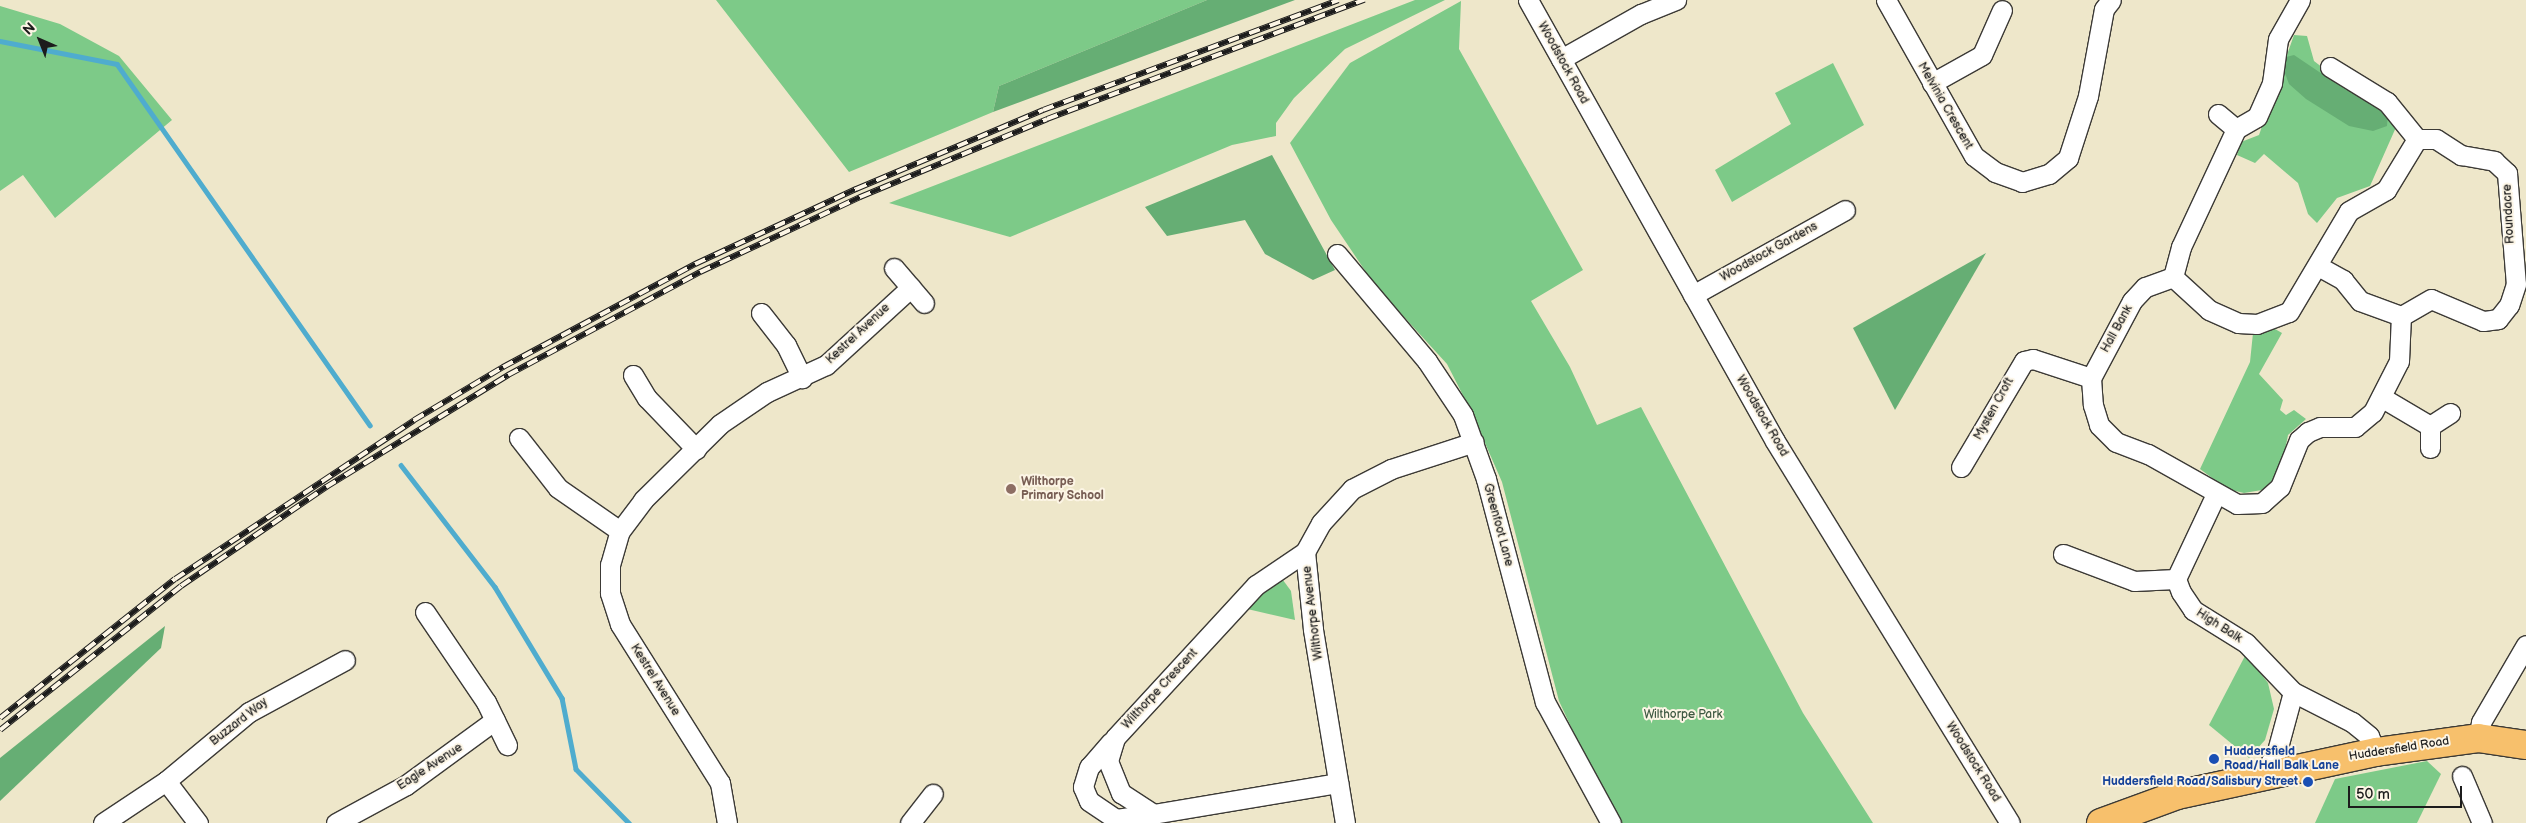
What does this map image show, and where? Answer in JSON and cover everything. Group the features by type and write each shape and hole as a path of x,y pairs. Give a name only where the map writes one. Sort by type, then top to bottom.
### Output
{"highway":[{"name":"Huddersfield Road","path":"2101,823 2177,795 2264,773 2376,752 2478,738 2526,745"}],"street":[{"name":"Woodstock Road","path":"1528,0 1775,441 2010,823"},
{"path":"1561,59 1640,14 1676,0"},
{"name":"Melvinia Crescent","path":"1886,0 1974,156 1994,172 2022,182 2050,174 2068,158 2088,96 2104,9 2111,0"},
{"path":"2300,0 2278,39 2266,100 2251,123 2236,129 2181,247 2173,277 2209,310 2238,324 2257,324 2289,312 2349,211 2386,190 2417,139 2387,102 2330,66"},
{"path":"1932,83 1982,55 2002,10"},
{"path":"2218,114 2236,129"},
{"name":"Roundacre","path":"2401,316 2431,299 2483,321 2498,319 2509,305 2516,284 2506,173 2494,162 2461,155 2436,139 2417,139"},
{"name":"Woodstock Gardens","path":"1693,295 1845,210"},
{"name":"Greenfoot Lane","path":"1337,254 1450,393 1474,442 1545,702 1611,823"},
{"path":"2091,378 2098,425 2116,442 2173,467 2216,494 2237,504 2262,503 2280,487 2299,440 2308,432 2320,427 2355,427 2373,412 2399,360 2401,316 2360,302 2343,280 2318,266"},
{"path":"894,268 924,303"},
{"name":"Hall Bank","path":"2091,378 2132,301 2145,287 2173,277"},
{"name":"Kestrel Avenue","path":"727,823 720,783 620,624 610,593 610,565 620,531 643,500 741,408 826,365 911,287"},
{"path":"761,313 786,346 802,378"},
{"name":"Mysten Croft","path":"1961,467 2017,367 2024,362 2033,359 2091,378"},
{"path":"633,374 647,398 696,449"},
{"path":"2381,397 2430,426"},
{"path":"2430,426 2450,413"},
{"path":"2430,426 2430,448"},
{"path":"519,438 558,488 620,531"},
{"name":"Wilthorpe Avenue","path":"1345,823 1305,552 1321,522 1352,488 1391,469 1474,442"},
{"path":"2063,554 2134,581 2176,579 2216,494"},
{"name":"Wilthorpe Crescent","path":"1153,814 1121,794 1108,761 1115,738 1256,585 1305,552"},
{"name":"High Balk","path":"2176,579 2193,610 2246,643 2293,692 2352,722 2370,736 2376,752"},
{"path":"425,612 495,720 507,745"},
{"path":"2478,738 2481,722 2526,645"},
{"name":"Buzzard Way","path":"103,823 166,781 249,712 346,660"},
{"path":"2264,773 2277,750 2293,692"},
{"name":"Eagle Avenue","path":"336,823 406,785 495,720"},
{"path":"1115,738 1089,767 1083,788 1089,801 1116,819 1338,783"},
{"path":"2462,776 2482,823"},
{"path":"166,781 198,823"},
{"path":"910,823 933,794"}],"green space":[{"path":"716,0 1207,0 999,86 993,112 849,172"},
{"path":"1207,0 1295,0 993,112 999,86"},
{"path":"1415,0 1445,0 1345,49 1294,98 1276,123 1276,136 1232,145 1010,237 889,203"},
{"name":"Wilthorpe Park","path":"1461,1 1459,49 1583,270 1531,301 1570,367 1597,425 1641,407 1803,713 1873,823 1620,823 1584,755 1559,701 1502,482 1471,411 1447,364 1374,284 1331,220 1290,143 1350,63"},
{"path":"0,6 60,24 119,56 172,120 55,218 23,175 0,191"},
{"path":"2294,35 2307,36 2314,61 2397,125 2370,186 2337,198 2317,223 2308,214 2298,183 2264,154 2255,163 2237,155 2241,142 2259,135"},
{"path":"2294,55 2346,90 2368,96 2388,113 2387,126 2373,131 2349,126 2306,99 2289,84 2283,68 2286,57"},
{"path":"1833,63 1864,125 1732,202 1715,170 1791,124 1775,93"},
{"path":"1272,155 1335,270 1313,280 1265,254 1245,220 1167,236 1145,207"},
{"path":"1986,253 1895,410 1853,328"},
{"path":"2268,325 2282,333 2259,374 2283,400 2280,410 2286,415 2294,410 2306,419 2288,435 2281,471 2268,489 2244,493 2227,489 2200,469 2250,362 2253,333"},
{"path":"1280,576 1291,591 1295,620 1243,608"},
{"path":"165,626 161,648 0,801 0,758"},
{"path":"2246,654 2268,683 2274,709 2265,740 2249,758 2209,725"},
{"path":"2427,761 2441,774 2417,823 2315,823 2335,779"}],"waterway":[{"path":"0,41 117,64 370,425"},
{"path":"401,465 495,587 562,698 576,769 629,823"}],"railway":[{"path":"0,718 175,579 414,420 503,367 695,264 856,189 1043,110 1338,0"},
{"path":"0,730 181,586 326,487 508,375 700,272 860,197 1047,119 1364,0"}],"place":[{"name":"Wilthorpe Primary School","path":"1011,489"},
{"name":"Huddersfield Road/Hall Balk Lane","path":"2214,759"},
{"name":"Huddersfield Road/Salisbury Street","path":"2308,782"}]}
